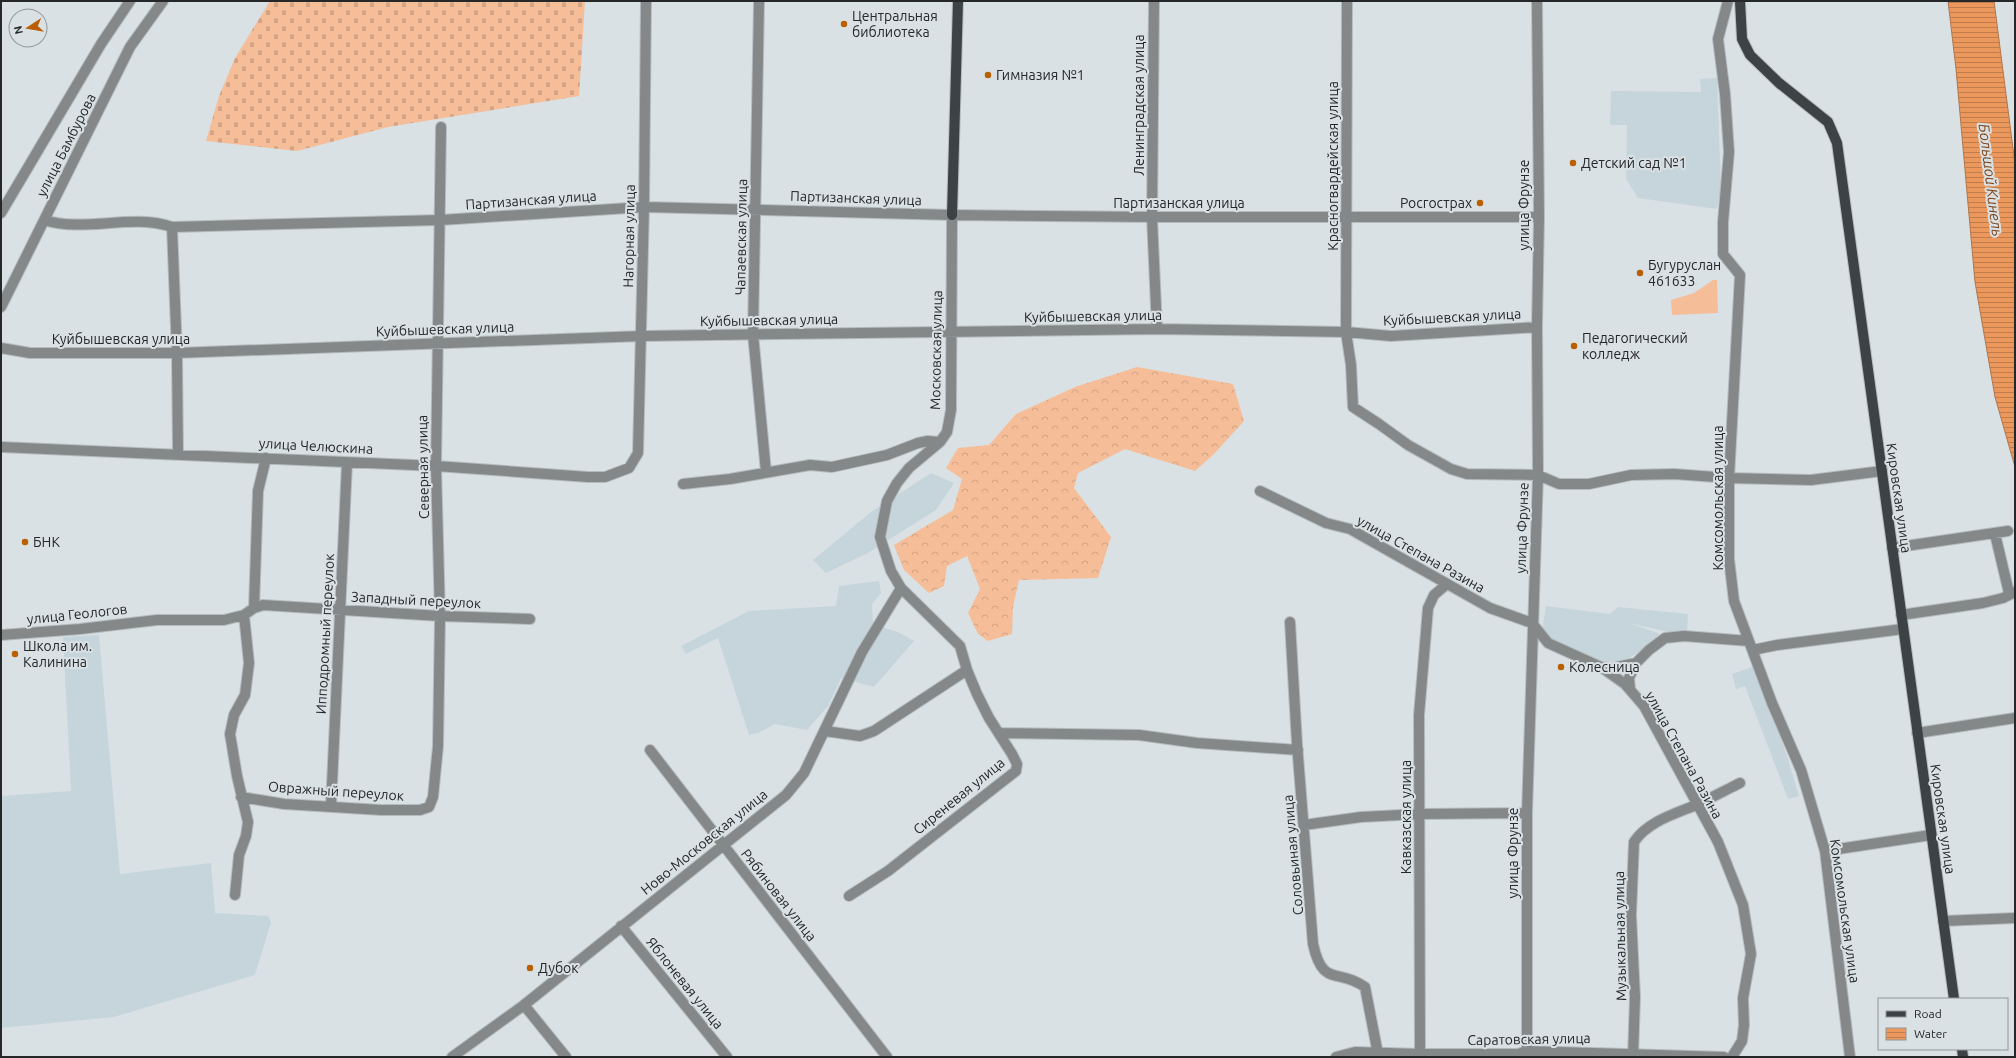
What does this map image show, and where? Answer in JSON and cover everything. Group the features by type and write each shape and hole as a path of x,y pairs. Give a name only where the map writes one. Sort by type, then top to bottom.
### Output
{"main road":[{"name":"Московская улица","path":"952,216 958,1"},
{"name":"Кировская улица","path":"1740,1 1742,39 1750,55 1779,83 1828,122 1837,143 1954,998"}],"street":[{"path":"1,213 101,44 130,1"},
{"name":"улица Бамбурова","path":"1,307 130,47 163,1"},
{"name":"Нагорная улица","path":"629,468 638,453 642,336 646,1"},
{"name":"Чапаевская улица","path":"759,1 754,334 766,472"},
{"name":"Ленинградская улица","path":"1154,1 1152,217 1156,330"},
{"name":"Красногвардейская улица","path":"1347,1 1348,216 1346,332 1351,365 1353,407 1408,445 1451,469 1467,474 1538,475"},
{"name":"улица Фрунзе","path":"1527,1054 1527,812 1538,475 1537,327 1539,217 1537,1"},
{"name":"Комсомольская улица","path":"1728,1 1718,39 1725,94 1729,152 1723,222 1723,254 1740,275 1729,478 1729,559 1734,594 1772,703 1801,770 1825,851 1850,1057"},
{"name":"Северная улица","path":"429,807 433,797 438,746 440,616 436,466 437,343 441,220 441,127"},
{"name":"Партизанская улица","path":"44,220 64,225 138,222 160,223 172,227 441,220 644,207 756,209 952,216 1539,217"},
{"name":"Московская улица","path":"952,216 950,332 951,410 947,432 940,442 909,468 898,483 887,501 880,537 891,571 901,588 960,646"},
{"path":"172,227 177,353 178,455"},
{"name":"Куйбышевская улица","path":"1,348 30,353 177,353 642,336 1156,330 1346,332 1391,336 1537,327"},
{"path":"683,484 730,479 810,465 832,467 839,466 887,455 918,443 928,441 940,442"},
{"name":"улица Челюскина","path":"1,447 436,466 588,477 605,476 629,468"},
{"path":"235,895 239,855 246,836 248,822 241,798 230,734 234,716 245,694 249,663 244,615 254,608 258,491 266,458"},
{"name":"Ипподромный переулок","path":"332,806 348,463"},
{"path":"1538,475 1559,484 1589,484 1631,475 1674,474 1729,478 1811,480 1882,471"},
{"name":"улица Степана Разина","path":"1260,490 1326,524 1350,529 1490,608 1532,623 1548,643 1601,667 1630,688 1644,706 1696,805 1718,842 1736,883 1743,904 1751,954 1743,998 1744,1025 1742,1041 1732,1057"},
{"path":"1892,548 2008,531"},
{"path":"1901,615 1983,603 2003,598 2012,593 1995,534"},
{"name":"Кавказская улица","path":"1420,1056 1419,715 1428,608 1434,595 1447,584"},
{"name":"Ново-Московская улица","path":"452,1057 524,1005 786,794 804,773 862,652 901,588"},
{"name":"Западный переулок","path":"254,608 263,605 440,616 530,619"},
{"name":"улица Геологов","path":"1,635 80,629 157,620 224,620 244,615"},
{"name":"Соловьиная улица","path":"1290,622 1313,944 1321,968 1331,975 1354,980 1364,987 1378,1054"},
{"path":"1630,688 1629,678 1636,663 1664,638 1684,636 1751,645 1777,645 1903,629"},
{"name":"Сиреневая улица","path":"849,896 888,871 1016,771 1017,764 983,706 967,670 960,646"},
{"path":"1601,667 1612,668 1636,663"},
{"path":"825,731 860,736 874,731 967,670"},
{"path":"1917,733 2015,718"},
{"path":"998,733 1139,735 1197,743 1298,750"},
{"name":"Рябиновая улица","path":"650,750 887,1057"},
{"name":"Музыкальная улица","path":"1633,1055 1635,997 1631,915 1634,842 1640,832 1670,815 1696,805 1740,783"},
{"name":"Овражный переулок","path":"241,798 284,804 381,810 420,810 429,807"},
{"path":"1304,826 1361,817 1420,814 1527,812"},
{"path":"1825,851 1931,835"},
{"path":"1943,921 2015,918"},
{"name":"Яблоневая улица","path":"621,926 727,1057"},
{"path":"524,1005 566,1057"},
{"name":"Саратовская улица","path":"1336,1057 1356,1052 1420,1056 1527,1054 1724,1057"}],"shaded area":[{"path":"1717,78 1721,187 1717,209 1638,198 1626,179 1627,125 1610,125 1611,91 1701,92 1700,79"},
{"path":"931,473 954,483 936,510 868,553 826,573 813,560 871,512"},
{"path":"879,581 881,593 872,604 873,624 900,633 914,641 874,687 841,678 828,706 807,730 775,724 758,733 749,735 718,638 686,654 681,646 749,611 836,606 839,586"},
{"path":"1546,606 1610,614 1618,607 1688,614 1687,632 1668,632 1629,623 1658,633 1661,637 1625,661 1603,661 1552,643 1542,632"},
{"path":"99,635 120,874 211,863 215,913 268,916 271,922 255,975 114,1017 1,1028 1,796 71,791 63,637"},
{"path":"1755,666 1787,756 1799,796 1788,799 1745,686 1736,689 1732,674"}],"green space":[{"path":"270,1 585,1 579,96 388,127 297,151 206,141 219,96 235,58"},
{"path":"1713,280 1717,280 1718,313 1672,315 1671,300 1694,293"},
{"path":"1137,367 1233,384 1244,421 1214,454 1195,471 1125,449 1078,473 1074,488 1111,537 1098,578 1019,580 1013,607 1012,634 988,641 978,634 968,613 980,589 967,556 947,566 944,586 929,593 904,570 894,545 953,510 962,479 946,468 958,448 989,445 1016,414 1075,387"}],"water":[{"name":"Большой Кинель","path":"1948,1 1994,1 2015,164 2015,467 1995,397 1975,282 1956,69"}],"place":[{"name":"Центральная библиотека","path":"844,24"},
{"name":"Гимназия №1","path":"988,75"},
{"name":"Детский сад №1","path":"1573,163"},
{"name":"Росгострах","path":"1480,203"},
{"name":"Бугуруслан 461633","path":"1640,273"},
{"name":"Педагогический колледж","path":"1574,346"},
{"name":"БНК","path":"25,542"},
{"name":"Школа им. Калинина","path":"15,654"},
{"name":"Колесница","path":"1561,667"},
{"name":"Дубок","path":"530,968"}]}
